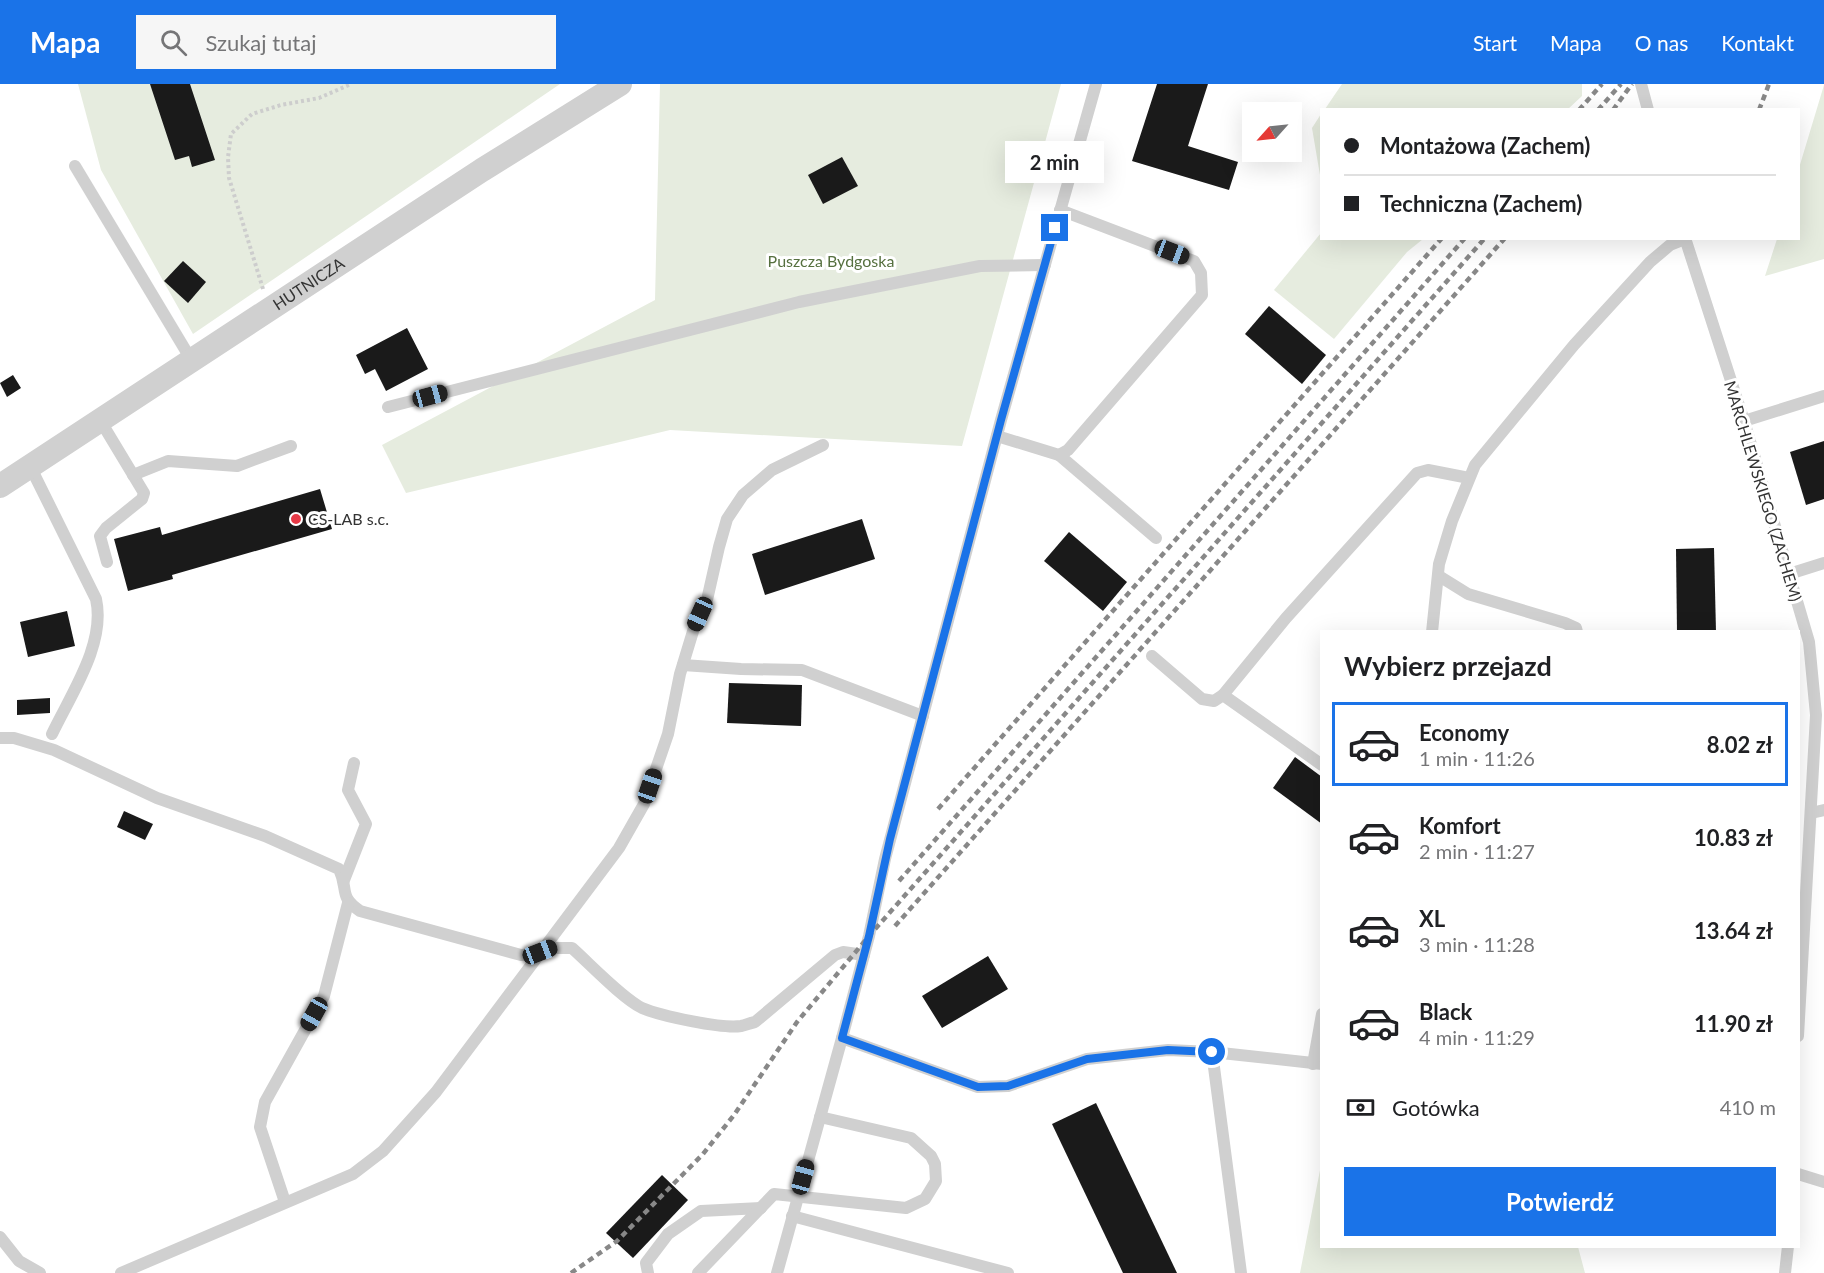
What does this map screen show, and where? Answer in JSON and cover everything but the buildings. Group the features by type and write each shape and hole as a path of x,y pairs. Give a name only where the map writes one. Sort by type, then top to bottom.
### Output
{"street":[{"name":"HUTNICZA","path":"0,486 472,176 620,84"}],"lane":[{"path":"777,1273 864,955 885,860 997,436 1096,84"},
{"path":"1641,84 1647,108"},
{"path":"75,166 192,361"},
{"path":"1059,455 1068,450 1202,295 1201,273 1194,261 1060,210"},
{"path":"1432,630 1439,564 1452,521 1475,465 1574,345 1650,262 1670,245 1682,240"},
{"name":"MARCHLEWSKIEGO (ZACHEM)","path":"1685,240 1744,421 1809,642 1819,694 1800,996"},
{"path":"388,408 799,302 980,266 1045,265"},
{"path":"1744,421 1824,396"},
{"path":"100,420 144,493 142,499 106,528 100,536 107,562"},
{"path":"997,436 1059,455 1156,538"},
{"path":"121,1273 353,1174 383,1151 436,1092 619,848 644,804 668,734 683,665 694,628 707,600 718,547 727,519 743,495 772,470 823,445"},
{"path":"133,475 168,461 237,466 291,446"},
{"path":"30,466 96,599 100,615 95,643 52,734"},
{"path":"1152,656 1202,699 1214,701 1223,695 1287,618 1417,473 1428,470 1469,478"},
{"path":"1789,574 1824,563"},
{"path":"1439,576 1468,594 1565,623 1576,630"},
{"path":"683,665 802,670 923,716"},
{"path":"1223,695 1320,764"},
{"path":"0,738 14,738 54,750 157,798 265,836 339,869 344,880"},
{"path":"285,1202 260,1127 266,1102 324,996 348,903 344,892 344,880 366,824 348,790 354,763"},
{"path":"1811,813 1824,810"},
{"path":"348,903 360,911 521,955 552,948 572,948 641,1007 669,1016 715,1024 740,1026 755,1022 836,955 843,952 864,955"},
{"path":"842,1038 978,1087 1008,1086 1087,1059 1168,1050 1212,1052 1317,1064 1320,1034"},
{"path":"1212,1052 1241,1273"},
{"path":"698,1273 774,1194 906,1208 925,1199 936,1180 935,1164 931,1156 911,1138 820,1117"},
{"path":"1800,1175 1824,1182"},
{"path":"648,1273 646,1263 668,1234 701,1211 761,1208"},
{"path":"792,1216 1008,1273"},
{"path":"0,1237 19,1261 40,1273"},
{"path":"1785,1273 1788,1248"}],"path":[{"path":"269,311 229,178 228,157 231,134 252,114 281,105 319,98 351,84"}],"green space":[{"path":"78,84 560,84 193,334 101,170"},
{"name":"Puszcza Bydgoska","path":"660,84 1061,84 962,446 670,430 406,493 382,445 655,300"},
{"path":"1342,84 1582,84 1582,96 1569,108 1326,108"},
{"path":"1824,85 1824,259 1765,276 1777,240 1800,240 1800,165"},
{"path":"1320,116 1320,175 1312,128"},
{"path":"1320,234 1320,240 1422,240 1407,252 1334,339 1274,290"},
{"path":"1320,1170 1320,1248 1578,1248 1585,1273 1300,1273"}],"railway":[{"path":"1581,108 1602,84"},
{"path":"1600,108 1621,84"},
{"path":"1614,108 1632,84"},
{"path":"1760,108 1769,84"},
{"path":"938,809 1440,240"},
{"path":"899,881 1463,240"},
{"path":"571,1273 617,1241 703,1154 734,1115 797,1022 869,936 1483,240"},
{"path":"895,926 1503,240"}],"place":[{"name":"CS-LAB s.c.","path":"296,519"}],"route":[{"path":"1055,228 1001,420 890,839 869,936 842,1038 978,1087 1008,1086 1087,1059 1168,1050 1212,1052"}]}
